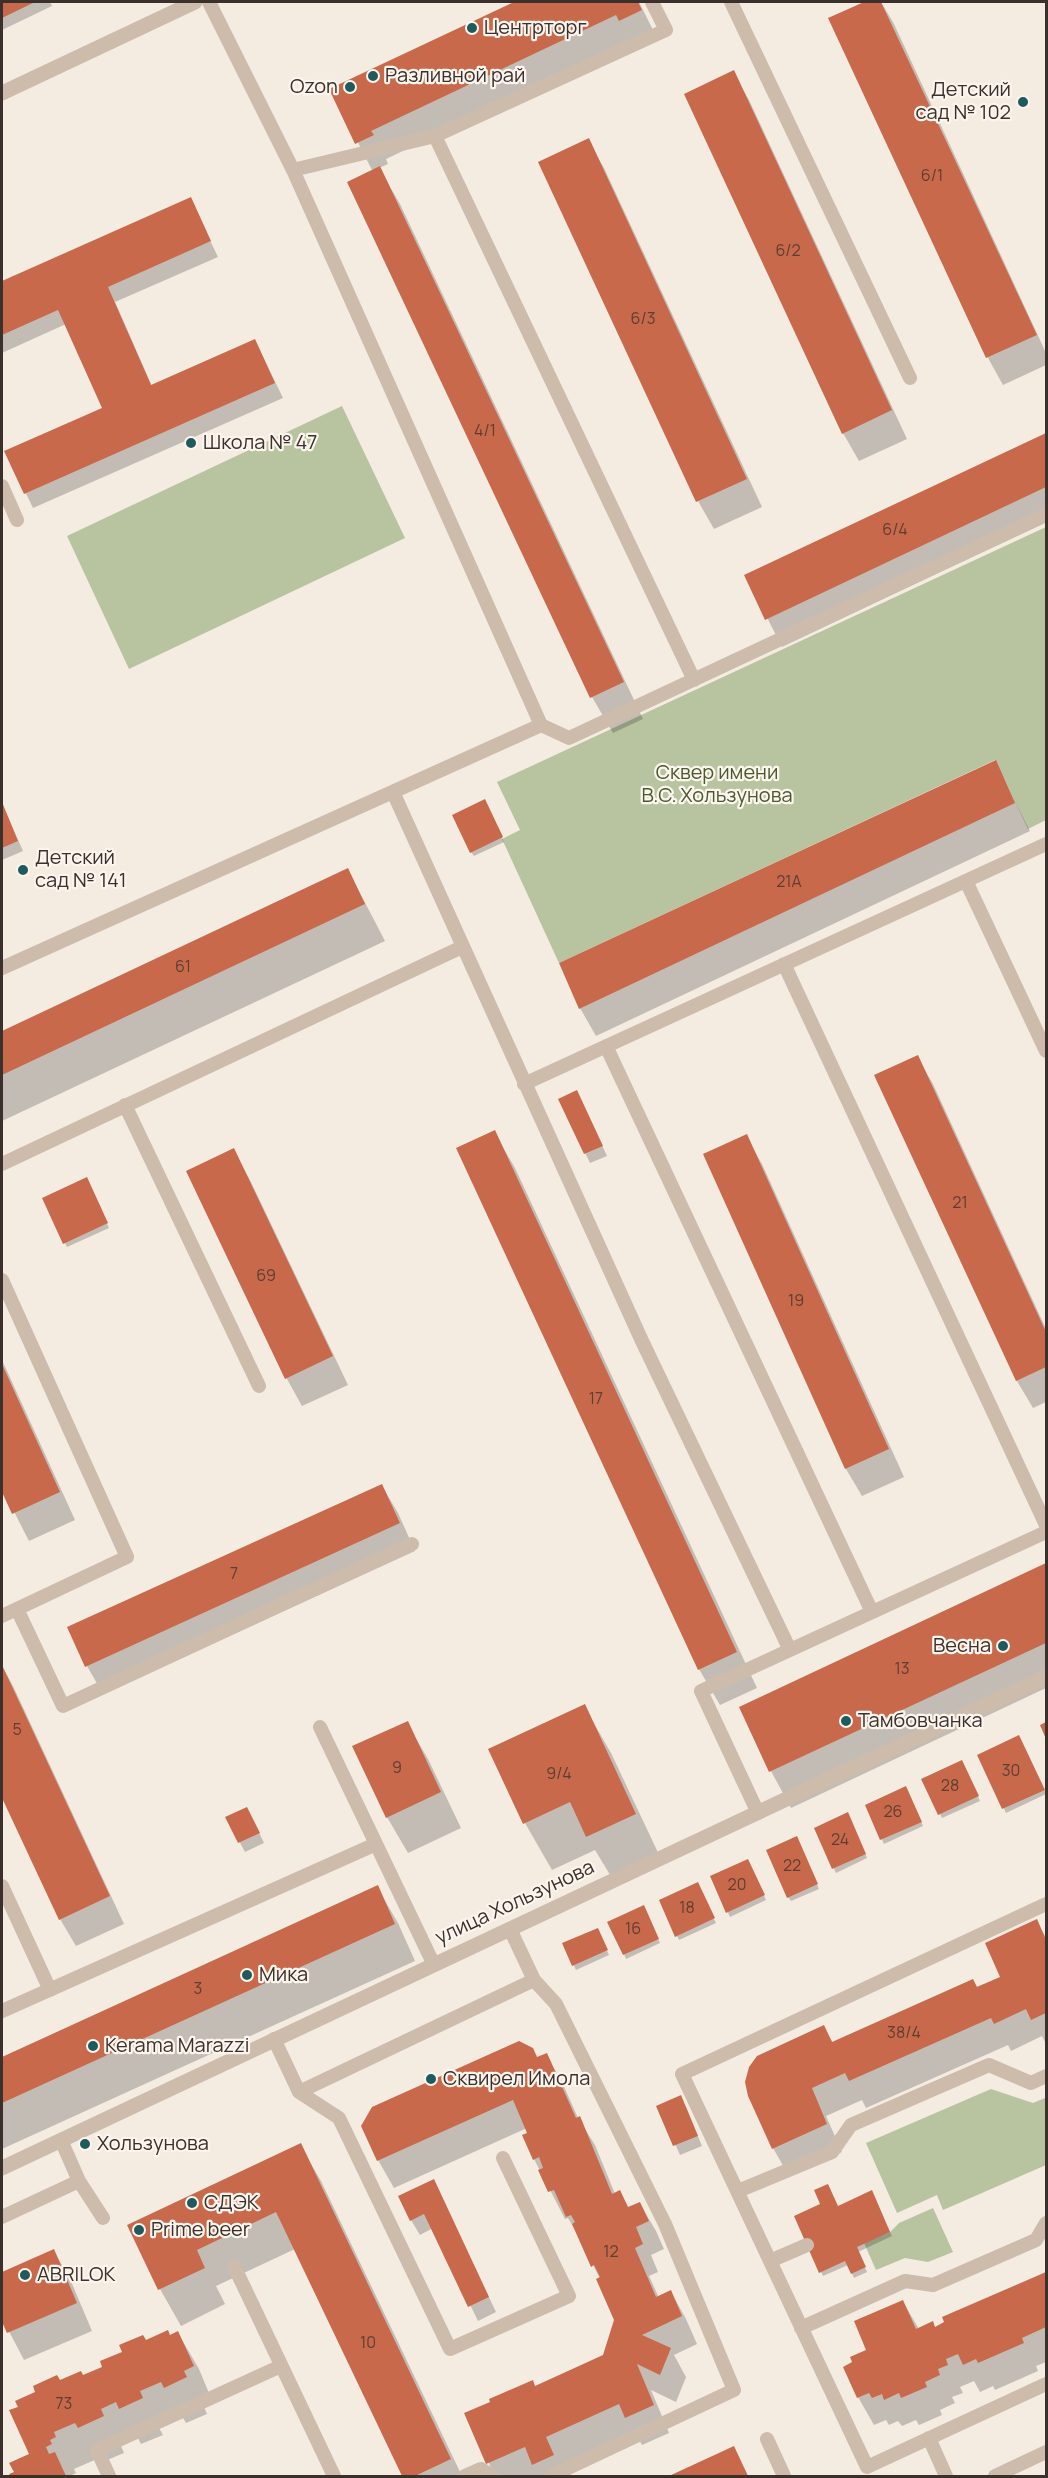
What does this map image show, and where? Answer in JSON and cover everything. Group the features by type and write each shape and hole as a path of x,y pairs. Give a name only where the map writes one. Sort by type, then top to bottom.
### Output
{"street":[{"path":"2,93 195,2"},
{"name":"улица Хользунова","path":"2,2168 1047,1677"}],"lane":[{"path":"209,2 293,170 541,725 569,738 1047,515"},
{"path":"293,170 435,136 666,30 653,5 668,2"},
{"path":"731,2 910,378"},
{"path":"435,136 694,680"},
{"path":"2,486 17,520"},
{"path":"2,968 541,725"},
{"path":"393,792 642,1341 790,1650"},
{"path":"524,1084 1047,844"},
{"path":"966,880 1047,1051"},
{"path":"2,1164 462,947"},
{"path":"784,964 1047,1525"},
{"path":"606,1046 872,1612"},
{"path":"125,1106 259,1386"},
{"path":"2,1280 127,1557 2,1616"},
{"path":"758,1813 701,1691 1047,1532"},
{"path":"17,1609 63,1706 412,1544"},
{"path":"320,1727 434,1965"},
{"path":"2,2012 376,1844"},
{"path":"2,1887 50,1990"},
{"path":"1047,1904 682,2074 867,2467 1047,2384"},
{"path":"510,1929 534,1980 555,2004 659,2213 734,2391 551,2476"},
{"path":"299,2092 534,1980"},
{"path":"274,2039 299,2092 339,2118 450,2349 569,2296 503,2158"},
{"path":"738,2191 832,2152 850,2126 989,2065 1031,2083 1047,2076"},
{"path":"61,2140 79,2181 103,2218"},
{"path":"2,2217 79,2181"},
{"path":"801,2328 905,2280 933,2285 1036,2240 1047,2223"},
{"path":"770,2261 807,2245"},
{"path":"234,2266 334,2476"},
{"path":"109,2476 97,2450 281,2366"},
{"path":"929,2438 946,2476"},
{"path":"767,2439 784,2476"},
{"path":"995,2476 1047,2452"},
{"path":"465,2476 481,2469 492,2476"}],"green space":[{"path":"342,406 405,538 129,669 67,536"},
{"name":"Сквер имени В.С. Хользунова","path":"1046,527 1046,820 1028,829 995,760 559,963 502,839 520,830 497,782"},
{"path":"991,2089 1033,2103 1045,2098 1046,2165 943,2210 937,2195 897,2213 866,2143"},
{"path":"933,2208 953,2252 928,2262 905,2258 876,2270 864,2243 890,2232 899,2223"}],"building":[{"path":"2,2 35,2 2,18"},
{"path":"514,2 638,2 642,10 619,21 616,15 371,131 374,135 355,144 329,89"},
{"path":"864,2 881,2 1037,335 986,358 828,18"},
{"path":"734,70 892,410 842,434 684,94"},
{"path":"589,138 747,479 696,502 538,162"},
{"path":"380,166 624,682 590,698 347,182"},
{"path":"191,197 211,241 108,287 151,385 255,339 275,383 24,494 4,451 102,408 58,310 2,335 2,281"},
{"path":"1046,433 1046,487 765,620 744,575"},
{"path":"996,760 1015,803 579,1009 559,963"},
{"path":"485,799 503,837 470,853 452,815"},
{"path":"2,802 18,841 2,848"},
{"path":"348,868 365,904 2,1075 2,1031"},
{"path":"918,1055 1046,1332 1046,1367 1016,1381 874,1075"},
{"path":"577,1090 603,1146 584,1154 558,1099"},
{"path":"495,1130 737,1652 698,1670 456,1148"},
{"path":"747,1134 889,1449 845,1469 703,1154"},
{"path":"234,1148 333,1356 285,1379 186,1171"},
{"path":"87,1177 108,1223 63,1244 42,1198"},
{"path":"2,1364 60,1492 12,1514 2,1492"},
{"path":"382,1484 400,1523 85,1667 67,1627"},
{"path":"1046,1563 1046,1643 769,1772 739,1707"},
{"path":"2,1665 110,1896 59,1920 2,1798"},
{"path":"585,1704 636,1814 586,1837 570,1802 523,1824 488,1749"},
{"path":"408,1721 441,1792 386,1818 352,1746"},
{"path":"1046,1722 1046,1739 1040,1725"},
{"path":"1019,1735 1045,1790 1002,1809 977,1755"},
{"path":"962,1760 979,1796 938,1815 921,1779"},
{"path":"906,1786 922,1822 880,1840 865,1805"},
{"path":"247,1807 260,1833 238,1843 225,1817"},
{"path":"848,1812 866,1854 832,1869 814,1828"},
{"path":"797,1836 818,1884 787,1898 766,1850"},
{"path":"748,1859 765,1895 726,1913 710,1876"},
{"path":"698,1882 715,1918 675,1937 659,1900"},
{"path":"378,1885 395,1924 2,2103 2,2057"},
{"path":"644,1905 659,1939 623,1955 607,1922"},
{"path":"1037,1919 1046,1940 1046,2013 1031,2020 1026,2009 994,2024 991,2018 849,2081 845,2073 812,2088 827,2124 772,2149 748,2096 745,2082 749,2067 757,2056 824,2025 832,2042 973,1979 977,1987 1000,1977 985,1943"},
{"path":"598,1928 608,1950 572,1966 562,1943"},
{"path":"519,2041 533,2048 537,2057 547,2053 576,2118 580,2116 612,2194 620,2190 628,2207 640,2202 649,2221 636,2227 643,2244 635,2248 656,2297 671,2290 682,2316 642,2335 671,2348 660,2375 637,2364 654,2405 625,2418 619,2404 546,2437 554,2455 532,2465 525,2447 486,2464 464,2413 490,2402 489,2399 533,2380 535,2386 603,2355 614,2320 596,2279 600,2277 594,2265 591,2267 572,2224 575,2222 571,2215 566,2217 554,2190 548,2192 538,2170 543,2168 539,2157 533,2160 522,2135 527,2133 513,2100 377,2161 361,2126 372,2107"},
{"path":"681,2095 698,2136 673,2146 656,2106"},
{"path":"301,2143 451,2459 415,2476 402,2476 276,2212 197,2250 205,2268 158,2290 127,2225"},
{"path":"434,2179 489,2297 468,2307 424,2214 410,2221 398,2196"},
{"path":"828,2184 838,2206 872,2190 890,2232 857,2247 866,2267 851,2274 845,2261 819,2273 794,2216 820,2204 814,2190"},
{"path":"54,2249 77,2303 7,2333 2,2322 2,2272"},
{"path":"1046,2272 1046,2327 1022,2338 1024,2343 978,2363 976,2359 963,2365 958,2354 946,2359 948,2365 938,2369 940,2375 925,2382 927,2387 901,2398 899,2393 884,2400 882,2394 872,2398 869,2393 857,2398 843,2367 852,2362 850,2357 866,2350 854,2321 903,2300 916,2329 933,2321 935,2327 944,2322 942,2317"},
{"path":"168,2330 170,2335 178,2331 194,2366 184,2371 187,2377 164,2388 161,2382 140,2391 143,2398 119,2409 116,2402 101,2409 104,2416 78,2428 75,2423 54,2432 56,2437 50,2440 52,2444 46,2447 49,2454 55,2452 66,2476 10,2476 9,2474 14,2472 9,2463 29,2454 9,2410 18,2407 15,2401 35,2392 33,2386 57,2375 60,2380 81,2371 83,2375 102,2367 100,2361 122,2352 119,2345 143,2335 146,2340"},
{"path":"734,2446 748,2476 669,2476"}],"place":[{"name":"Центрторг","path":"472,28"},
{"name":"Разливной рай","path":"373,76"},
{"name":"Ozon","path":"350,87"},
{"name":"Детский сад № 102","path":"1023,102"},
{"name":"Школа № 47","path":"191,443"},
{"name":"Детский сад № 141","path":"23,870"},
{"name":"Весна","path":"1003,1646"},
{"name":"Тамбовчанка","path":"846,1721"},
{"name":"Мика","path":"247,1975"},
{"name":"Kerama Marazzi","path":"93,2046"},
{"name":"Сквирел Имола","path":"431,2079"},
{"name":"Хользунова","path":"85,2144"},
{"name":"СДЭК","path":"192,2203"},
{"name":"Prime beer","path":"139,2230"},
{"name":"ABRILOK","path":"25,2275"}]}
